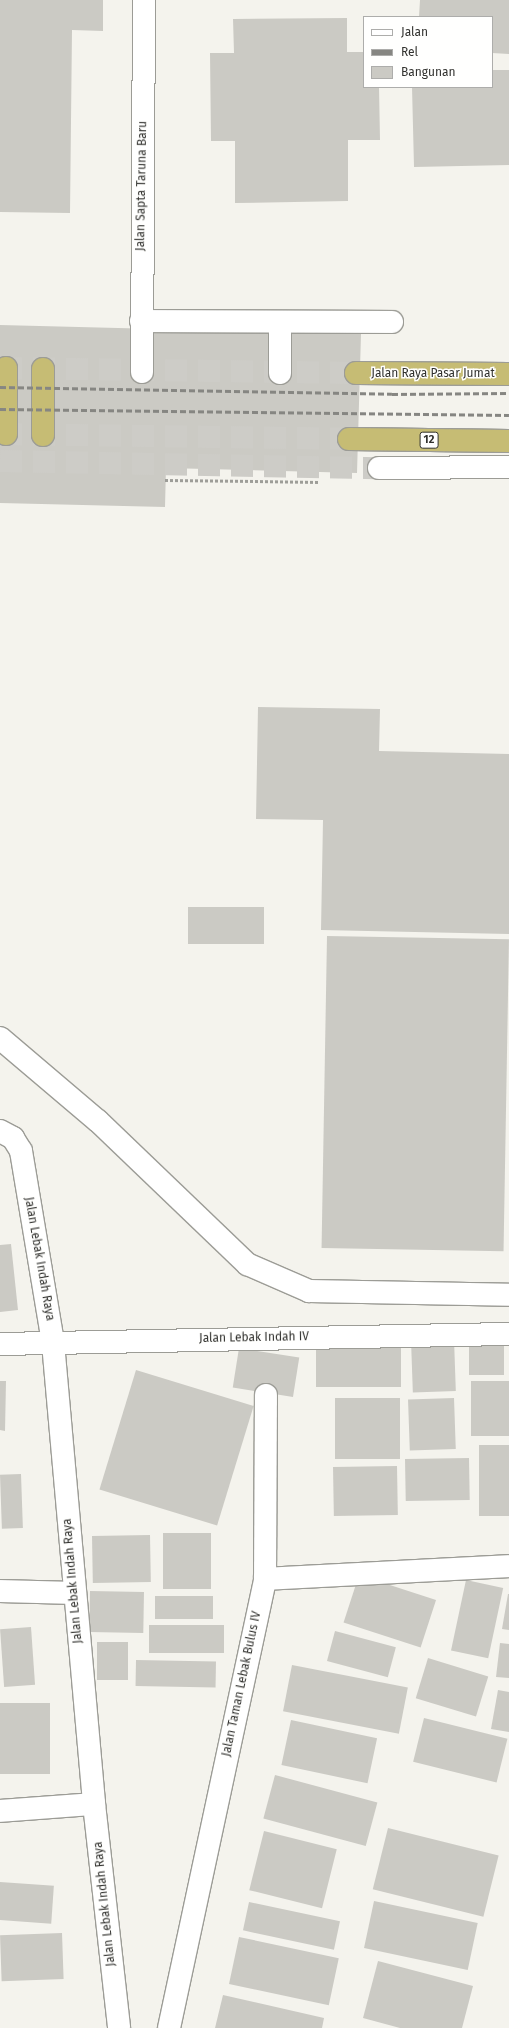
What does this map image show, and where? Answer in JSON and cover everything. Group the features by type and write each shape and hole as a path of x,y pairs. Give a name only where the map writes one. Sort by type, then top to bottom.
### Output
{"highway":[{"path":"6,368 6,434"},
{"path":"43,435 44,369"},
{"name":"Jalan Raya Pasar Jumat","path":"356,373 509,374"},
{"name":"12","path":"349,439 509,441"}],"street":[{"name":"Jalan Sapta Taruna Baru","path":"142,372 141,321 144,0"},
{"path":"141,321 392,322"},
{"path":"280,322 280,373"},
{"path":"379,468 509,467"},
{"path":"0,1038 98,1121 247,1264 309,1291 509,1295"},
{"name":"Jalan Lebak Indah Raya","path":"6,1134 21,1151 53,1343 74,1593 94,1804 119,2028"},
{"name":"Jalan Lebak Indah IV","path":"0,1344 509,1334"},
{"name":"Jalan Taman Lebak Bulus IV","path":"169,2028 265,1579 266,1395"},
{"path":"265,1579 509,1566"},
{"path":"0,1591 74,1593"},
{"path":"0,1810 94,1804"}],"path":[{"path":"166,480 319,482"}],"building":[{"path":"0,0 103,0 103,31 72,30 70,213 0,212"},
{"path":"420,0 509,0 509,54 493,53 493,16 419,16"},
{"path":"347,18 347,52 363,52 363,88 379,88 380,140 348,140 348,201 235,203 235,141 211,141 210,53 234,53 233,19"},
{"path":"493,70 509,70 509,165 414,167 412,88 493,88"},
{"path":"0,325 361,334 357,473 166,468 165,507 0,503"},
{"path":"258,707 380,709 379,751 509,754 509,934 321,930 323,820 256,819"},
{"path":"188,907 264,907 264,944 188,944"},
{"path":"327,936 509,939 504,1251 322,1248"},
{"path":"11,1244 18,1310 0,1312 0,1245"},
{"path":"454,1339 456,1391 413,1392 411,1341"},
{"path":"316,1340 401,1340 401,1387 316,1387"},
{"path":"469,1341 504,1341 504,1375 469,1375"},
{"path":"239,1348 299,1358 293,1397 233,1388"},
{"path":"136,1370 254,1406 217,1525 99,1490"},
{"path":"0,1381 6,1381 5,1431 0,1430"},
{"path":"471,1381 509,1381 509,1436 471,1436"},
{"path":"335,1398 400,1398 400,1459 335,1459"},
{"path":"454,1398 456,1449 410,1451 408,1400"},
{"path":"479,1445 509,1445 509,1516 479,1516"},
{"path":"469,1458 470,1500 406,1501 405,1459"},
{"path":"397,1466 398,1515 334,1516 333,1467"},
{"path":"21,1474 23,1528 2,1529 0,1475"},
{"path":"163,1533 211,1533 211,1589 163,1589"},
{"path":"150,1535 151,1582 93,1583 92,1536"},
{"path":"359,1575 436,1600 421,1648 344,1623"},
{"path":"466,1580 503,1588 488,1658 451,1650"},
{"path":"90,1591 144,1592 143,1633 89,1632"},
{"path":"509,1594 509,1630 502,1629"},
{"path":"155,1596 213,1596 213,1619 155,1619"},
{"path":"149,1625 224,1625 224,1653 149,1653"},
{"path":"31,1627 35,1685 4,1687 0,1629"},
{"path":"335,1631 396,1647 388,1677 327,1661"},
{"path":"97,1642 128,1642 128,1680 97,1680"},
{"path":"500,1643 509,1644 509,1678 496,1677"},
{"path":"428,1658 488,1676 476,1717 416,1698"},
{"path":"136,1660 216,1661 216,1687 136,1686"},
{"path":"292,1665 408,1688 399,1734 283,1711"},
{"path":"498,1690 509,1692 509,1732 491,1729"},
{"path":"0,1703 50,1703 50,1774 0,1774"},
{"path":"424,1718 507,1739 497,1782 413,1762"},
{"path":"291,1720 377,1738 368,1783 281,1765"},
{"path":"275,1775 377,1802 366,1846 263,1818"},
{"path":"388,1828 499,1856 483,1917 373,1889"},
{"path":"264,1831 337,1849 322,1908 249,1890"},
{"path":"0,1882 54,1886 51,1924 0,1920"},
{"path":"374,1901 478,1923 468,1970 364,1948"},
{"path":"249,1902 340,1921 334,1950 243,1930"},
{"path":"62,1933 64,1979 2,1981 0,1935"},
{"path":"239,1937 339,1958 329,2005 229,1984"},
{"path":"378,1961 473,1986 462,2028 400,2028 363,2018"},
{"path":"223,1995 324,2018 322,2028 215,2028"}],"tunnel":[{"path":"0,368 356,373"},
{"path":"0,434 349,439"},
{"path":"0,461 379,468"}],"railway":[{"path":"0,387 392,394 509,393"},
{"path":"0,409 509,415"}]}
